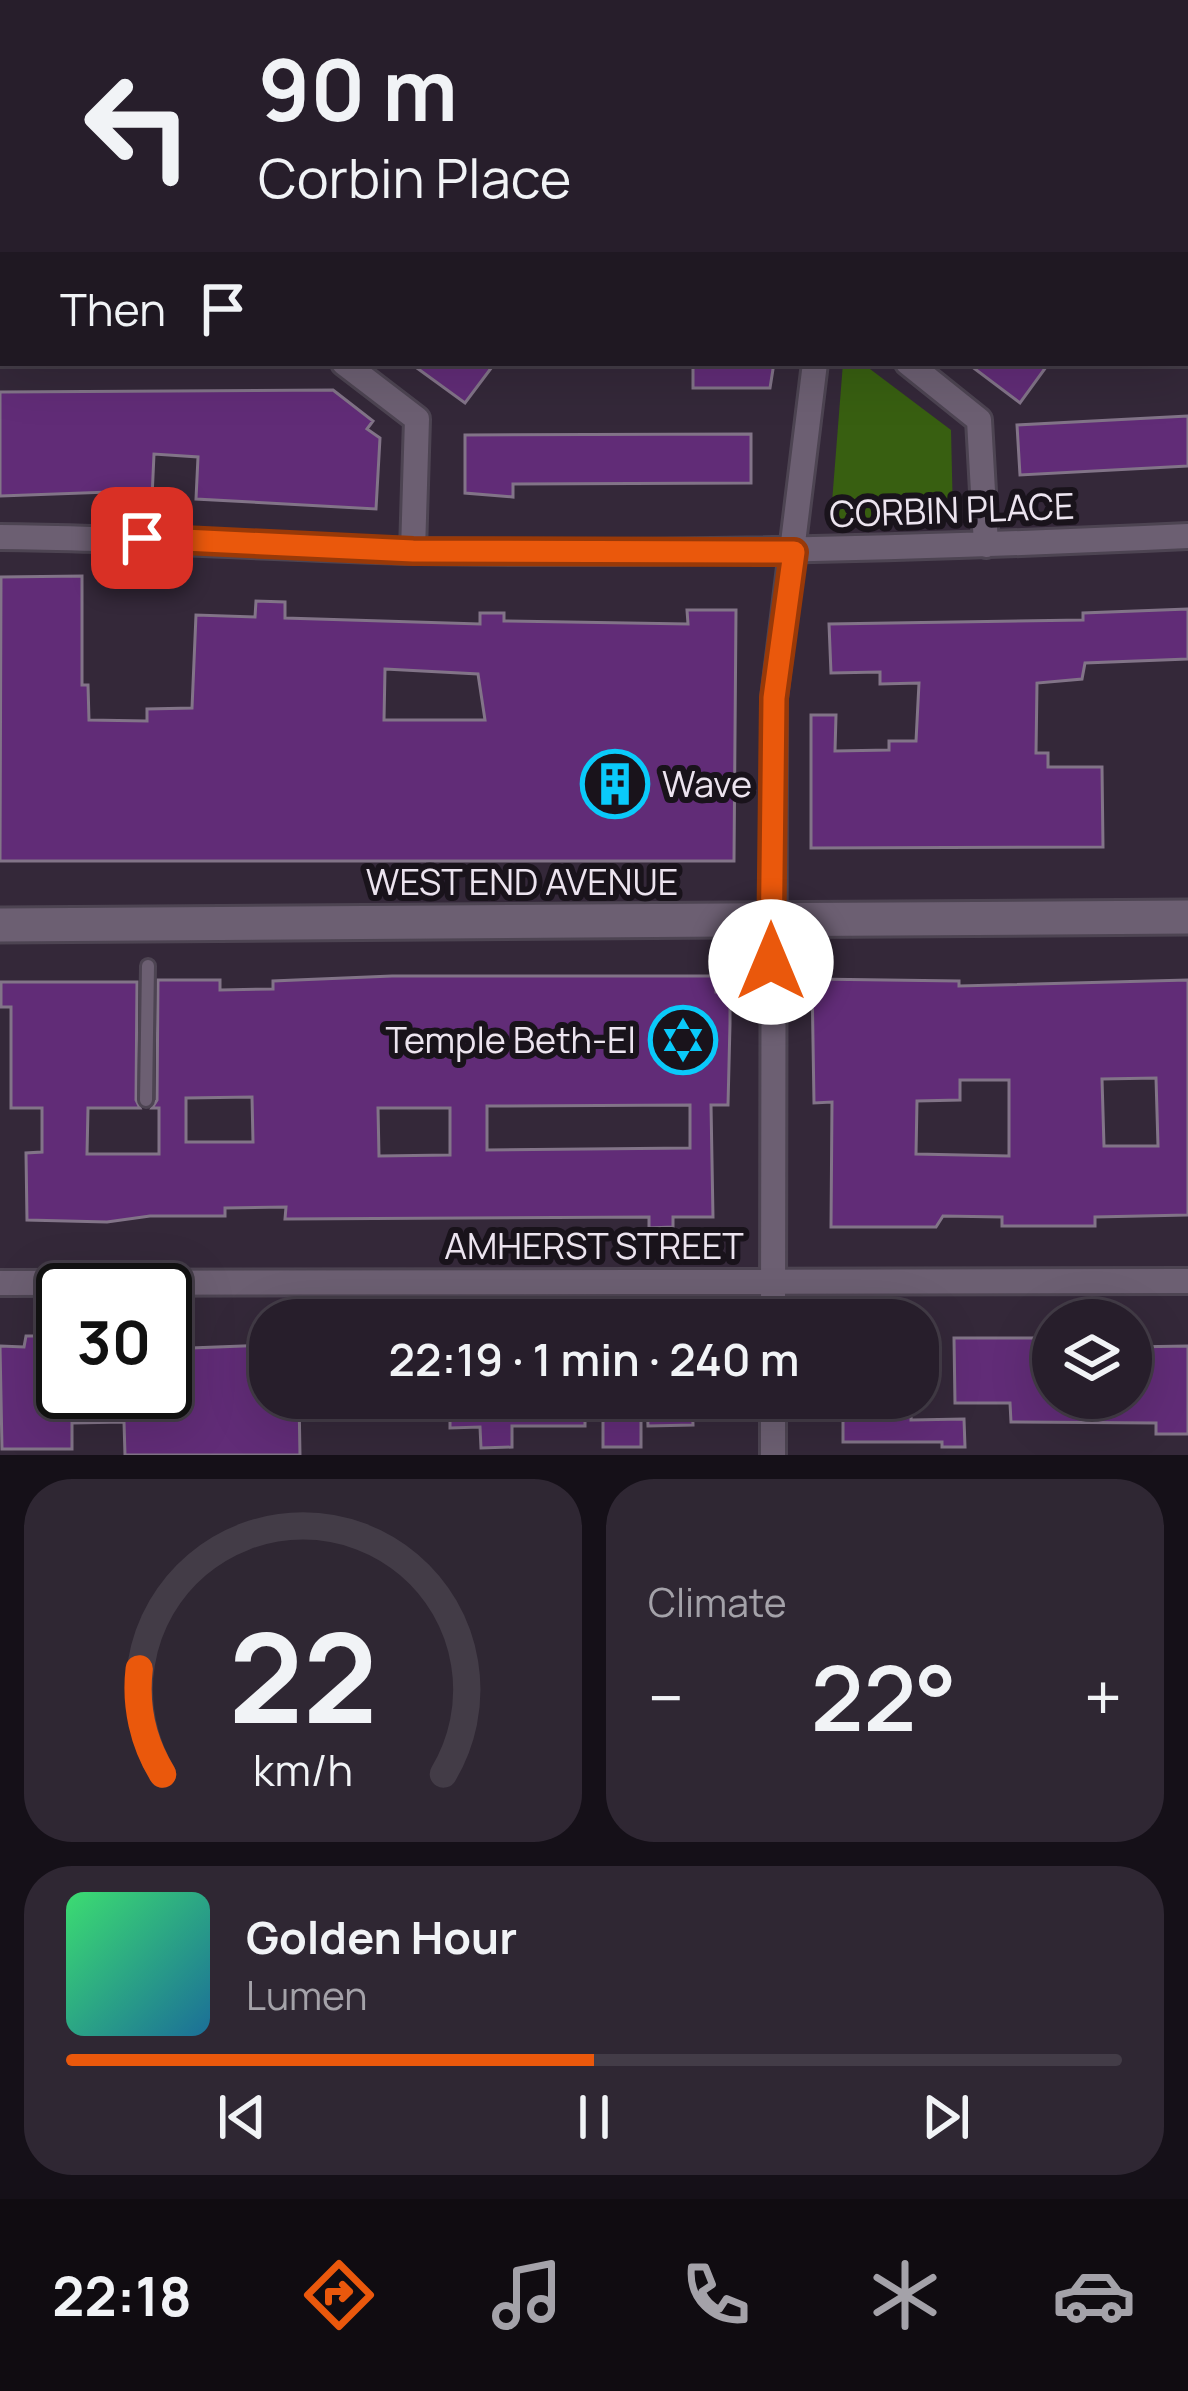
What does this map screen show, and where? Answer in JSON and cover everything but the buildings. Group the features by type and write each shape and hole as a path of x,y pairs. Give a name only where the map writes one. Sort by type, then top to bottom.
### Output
{"main road":[{"name":"WEST END AVENUE","path":"0,925 1188,917"}],"street":[{"path":"348,366 417,418 413,551"},
{"path":"772,1299 774,698 815,366"},
{"path":"912,366 979,420 986,545"},
{"name":"CORBIN PLACE","path":"0,537 190,539 413,551 794,552 1188,536"},
{"name":"AMHERST STREET","path":"0,1283 1188,1281"},
{"path":"773,1419 773,1455"}],"lane":[{"path":"146,1100 148,966"}],"green space":[{"path":"843,366 866,366 951,430 953,517 834,519"}],"place":[{"name":"Wave","path":"615,784"},
{"name":"Temple Beth-El","path":"683,1040"}],"route":[{"path":"142,538 413,551 794,552 774,698 771,962"}]}
